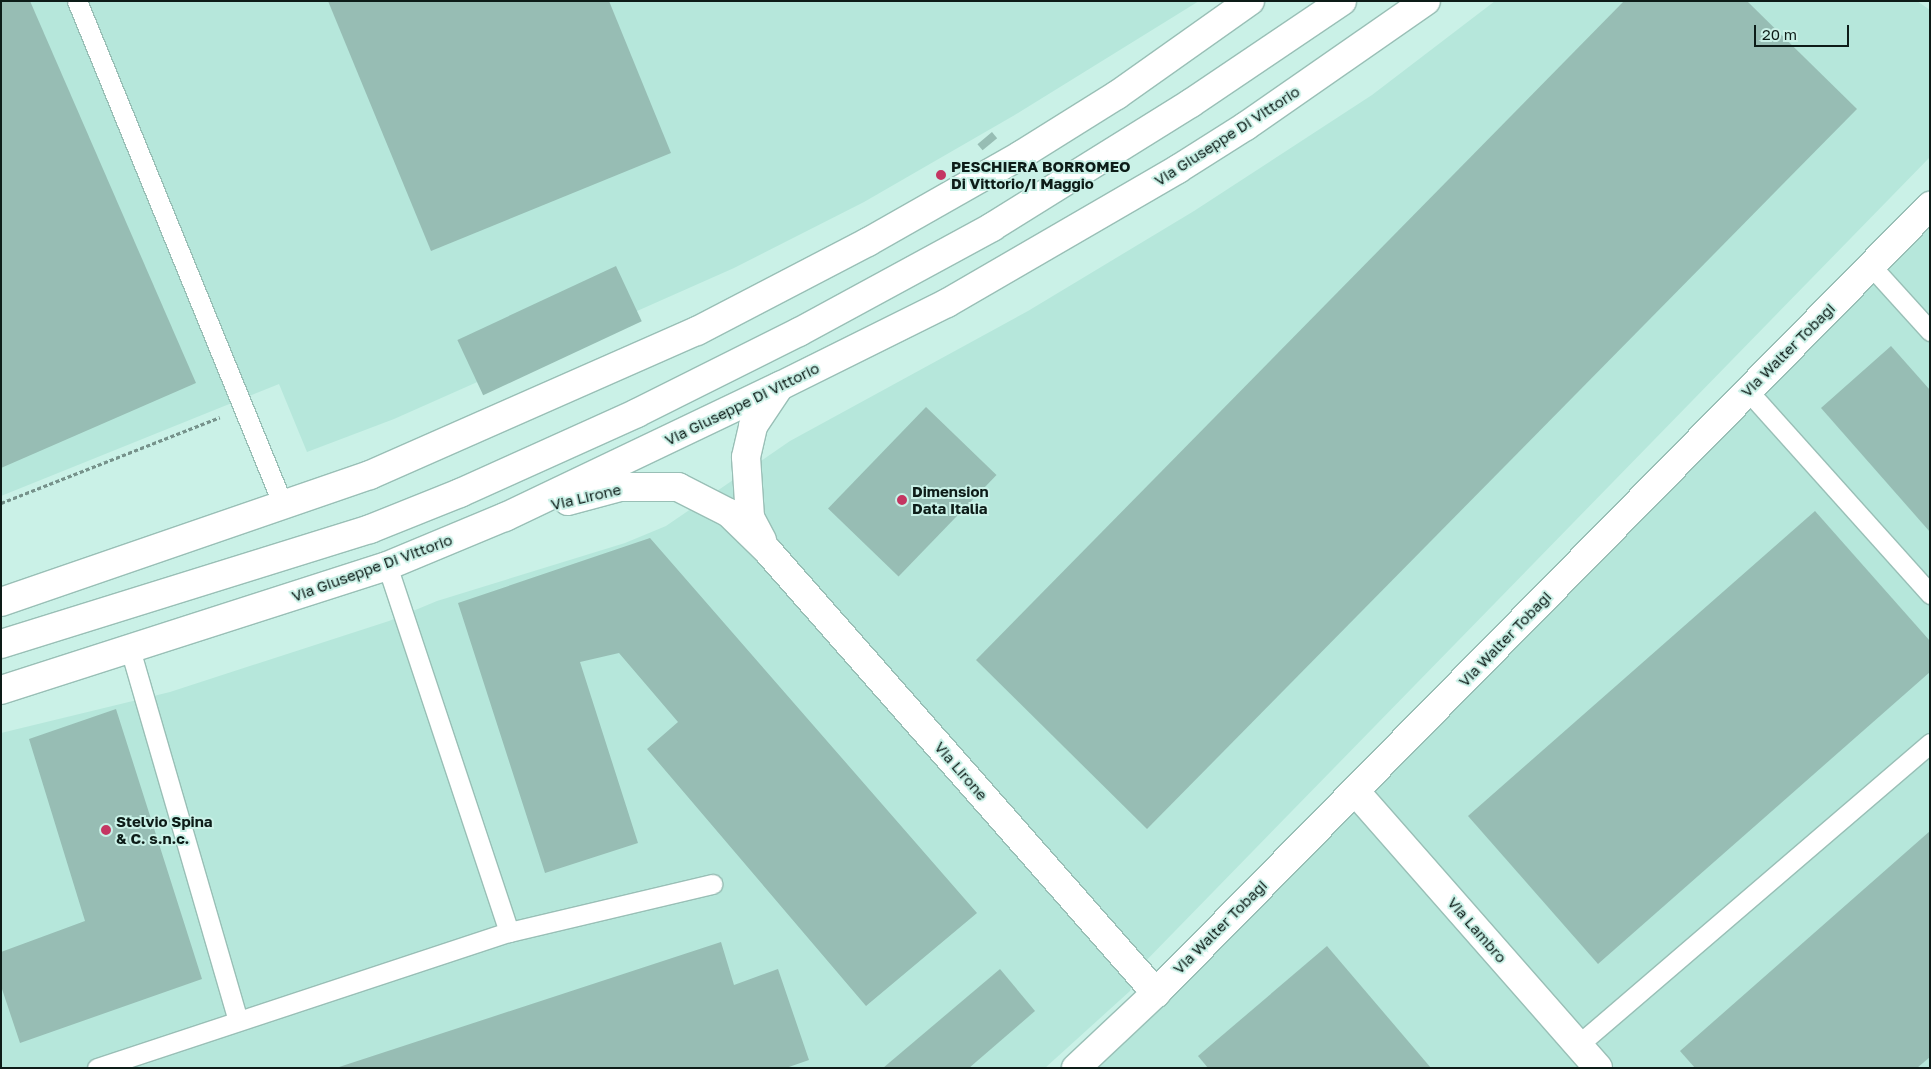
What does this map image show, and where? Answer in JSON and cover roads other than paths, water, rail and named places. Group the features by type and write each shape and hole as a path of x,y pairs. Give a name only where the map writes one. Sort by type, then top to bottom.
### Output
{"street":[{"path":"1,602 283,505 419,455 722,317 868,242 1021,155 1116,95 1250,1"},
{"path":"1,644 370,529 460,493 638,413 799,332 992,227 1191,103 1342,1"},
{"name":"Via Giuseppe Di Vittorio","path":"1,690 387,566 505,517 780,386 947,303 1145,189 1246,126 1426,1"},
{"name":"Via Walter Tobagi","path":"1076,1068 1156,993 1930,206"},
{"name":"Via Lirone","path":"767,550 750,517 746,457 753,426 780,386"},
{"name":"Via Lirone","path":"505,517 620,487 678,487 729,512 767,550 1156,993"},
{"name":"Via Lambro","path":"1355,791 1598,1068"}],"lane":[{"path":"77,1 283,505"},
{"path":"1871,266 1930,331"},
{"path":"1748,392 1930,594"},
{"path":"387,566 509,932"},
{"path":"130,649 238,1021"},
{"path":"1578,1045 1930,743"},
{"path":"97,1068 509,932 712,884"}],"place":[{"name":"PESCHIERA BORROMEO Di Vittorio/I Maggio","path":"941,175"},
{"name":"Dimension Data Italia","path":"902,500"},
{"name":"Stelvio Spina & C. s.n.c.","path":"106,830"}]}
